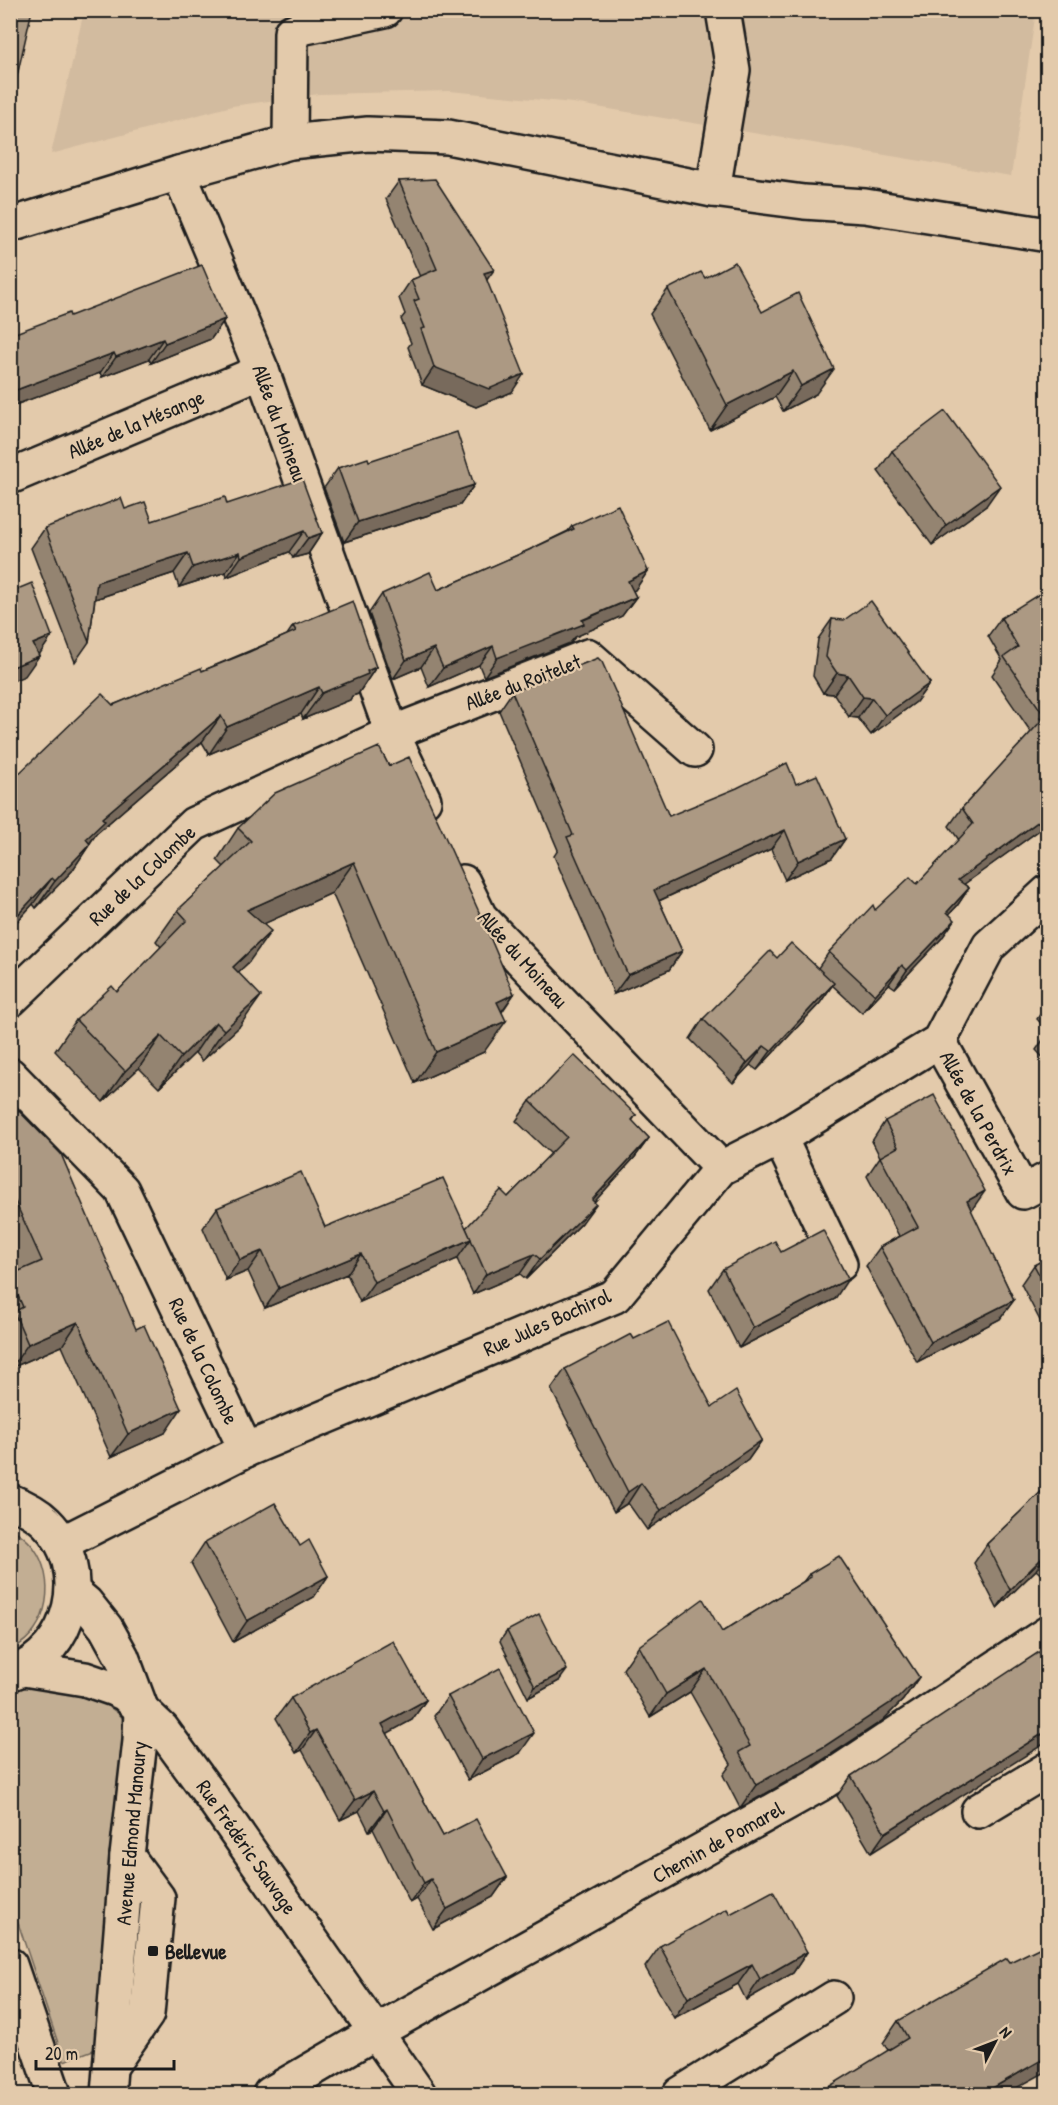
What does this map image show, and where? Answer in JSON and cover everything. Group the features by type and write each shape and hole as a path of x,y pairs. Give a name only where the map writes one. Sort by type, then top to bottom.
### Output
{"street":[{"path":"290,142 291,32 385,10"},
{"path":"713,190 734,70 723,10"},
{"path":"10,225 179,173 290,142 368,134 448,137 713,190 804,202 865,206 1047,235"},
{"name":"Allée du Moineau","path":"179,173 262,371 392,733 480,917 721,1168"},
{"name":"Allée de la Mésange","path":"10,477 262,371"},
{"name":"Allée du Roitelet","path":"392,733 588,656 695,750"},
{"name":"Rue de la Colombe","path":"10,1000 194,824 392,733"},
{"path":"939,1041 989,946 1047,892"},
{"name":"Rue Jules Bochirol","path":"62,1543 246,1450 615,1296 721,1168 780,1138 939,1041"},
{"name":"Allée de la Perdrix","path":"939,1041 1023,1192 1047,1179"},
{"name":"Rue de la Colombe","path":"10,1075 122,1190 246,1450"},
{"path":"780,1138 840,1264"},
{"path":"16,1497 46,1522 62,1543 70,1566 73,1592 69,1615 58,1636 43,1655 17,1671"},
{"name":"Avenue Edmond Manoury","path":"73,1592 86,1603 106,1628 122,1657 141,1708 110,2079"},
{"name":"Chemin de Pomarel","path":"270,2094 376,2032 819,1785 1047,1633"},
{"name":"Rue Frédéric Sauvage","path":"17,1671 85,1678 125,1694 162,1729 418,2094"},
{"path":"978,1811 1047,1769"},
{"path":"10,1965 54,2094"},
{"path":"680,2094 834,1998"}],"shaded area":[{"path":"84,11 1036,11 1011,176 573,103 450,91 319,94 232,106 51,154"},
{"path":"11,1529 24,1537 41,1560 47,1588 42,1616 35,1629 30,1636 11,1650"},
{"path":"39,1686 91,1698 111,1708 119,1714 133,1733 96,2049 64,2061 11,1902 10,1688"}],"building":[{"path":"10,10 32,10 15,85 10,84"},
{"path":"435,179 494,270 484,273 524,374 489,389 434,367 421,329 425,328 414,301 419,299 411,280 437,269 399,181"},
{"path":"735,262 762,312 798,293 834,369 801,386 793,371 727,405 668,289 701,272 705,278"},
{"path":"202,265 225,319 165,343 163,339 116,357 114,353 11,392 10,335 69,313 70,316"},
{"path":"945,411 1000,486 946,525 892,451"},
{"path":"457,432 474,485 358,522 338,468 368,458 369,461"},
{"path":"302,479 322,533 308,538 304,531 241,557 240,552 193,567 188,553 97,582 89,642 45,528 121,498 125,509 145,502 152,521 225,497 227,504"},
{"path":"618,505 648,571 628,581 636,597 582,620 584,624 497,658 493,646 443,668 434,648 406,660 382,594 430,572 438,590 574,529 572,526"},
{"path":"32,583 52,636 33,644 39,656 10,668 10,592"},
{"path":"1044,591 1047,596 1047,793 1040,798 1047,808 1047,815 958,880 969,888 947,912 955,920 907,970 902,965 875,995 829,952 873,905 875,910 910,877 917,884 973,824 962,808 1042,720 1040,718 1044,715 1004,657 1018,647 1001,618"},
{"path":"353,601 376,667 367,671 368,674 322,693 319,687 227,727 221,716 102,818 105,821 86,839 90,844 55,881 52,878 10,923 10,782 102,694 113,705 201,668 202,671 249,652 296,631 293,626"},
{"path":"871,601 930,683 885,715 872,698 863,697 848,675 837,673 826,657 832,619 844,620"},
{"path":"598,658 602,662 669,816 737,788 787,763 796,784 817,775 845,839 798,861 785,830 654,890 682,951 628,975 567,837 573,835 512,692"},
{"path":"379,747 389,766 409,757 514,994 497,1002 506,1021 436,1052 354,862 247,910 271,931 233,967 261,996 224,1030 216,1022 181,1057 161,1036 125,1071 76,1020 112,986 117,992 187,920 178,910 251,841 238,828 275,793"},
{"path":"791,943 834,983 771,1051 764,1046 747,1063 703,1019 770,951 777,958"},
{"path":"574,1055 636,1115 632,1120 649,1138 592,1200 596,1204 540,1259 534,1254 486,1274 466,1228 501,1190 508,1197 567,1137 530,1101"},
{"path":"934,1095 985,1191 967,1201 1014,1300 931,1342 880,1247 918,1227 880,1157 898,1147 885,1121"},
{"path":"10,1102 61,1154 136,1329 144,1325 181,1409 128,1434 78,1322 28,1344 14,1312 23,1307 10,1275 42,1261 10,1190"},
{"path":"301,1172 325,1227 443,1178 471,1239 374,1282 361,1254 279,1288 262,1251 240,1260 217,1208"},
{"path":"823,1230 848,1279 753,1328 723,1269 775,1241 781,1252"},
{"path":"1047,1258 1047,1289 1034,1265"},
{"path":"668,1322 712,1407 736,1391 762,1440 661,1510 641,1483 628,1492 565,1369 631,1334 634,1339"},
{"path":"1047,1486 1047,1553 1010,1590 987,1544"},
{"path":"275,1503 300,1546 309,1540 328,1576 247,1621 205,1542"},
{"path":"839,1556 919,1677 898,1698 825,1746 756,1785 739,1752 750,1746 706,1669 666,1694 639,1646 703,1599 722,1632 811,1577 809,1574"},
{"path":"539,1614 567,1670 535,1687 507,1631"},
{"path":"393,1641 426,1700 382,1724 443,1836 476,1819 507,1877 447,1909 431,1879 424,1883 387,1809 384,1811 373,1791 355,1800 316,1730 310,1733 291,1698"},
{"path":"1042,1650 1047,1658 1047,1731 885,1833 851,1776"},
{"path":"500,1668 534,1733 482,1759 448,1696"},
{"path":"773,1891 807,1952 760,1979 752,1964 688,1998 660,1946 727,1909 730,1914"},
{"path":"1047,1944 1047,2057 982,2094 817,2094 908,2038 898,2021 1007,1958 1010,1962"}],"place":[{"name":"Bellevue","path":"153,1951"}]}
